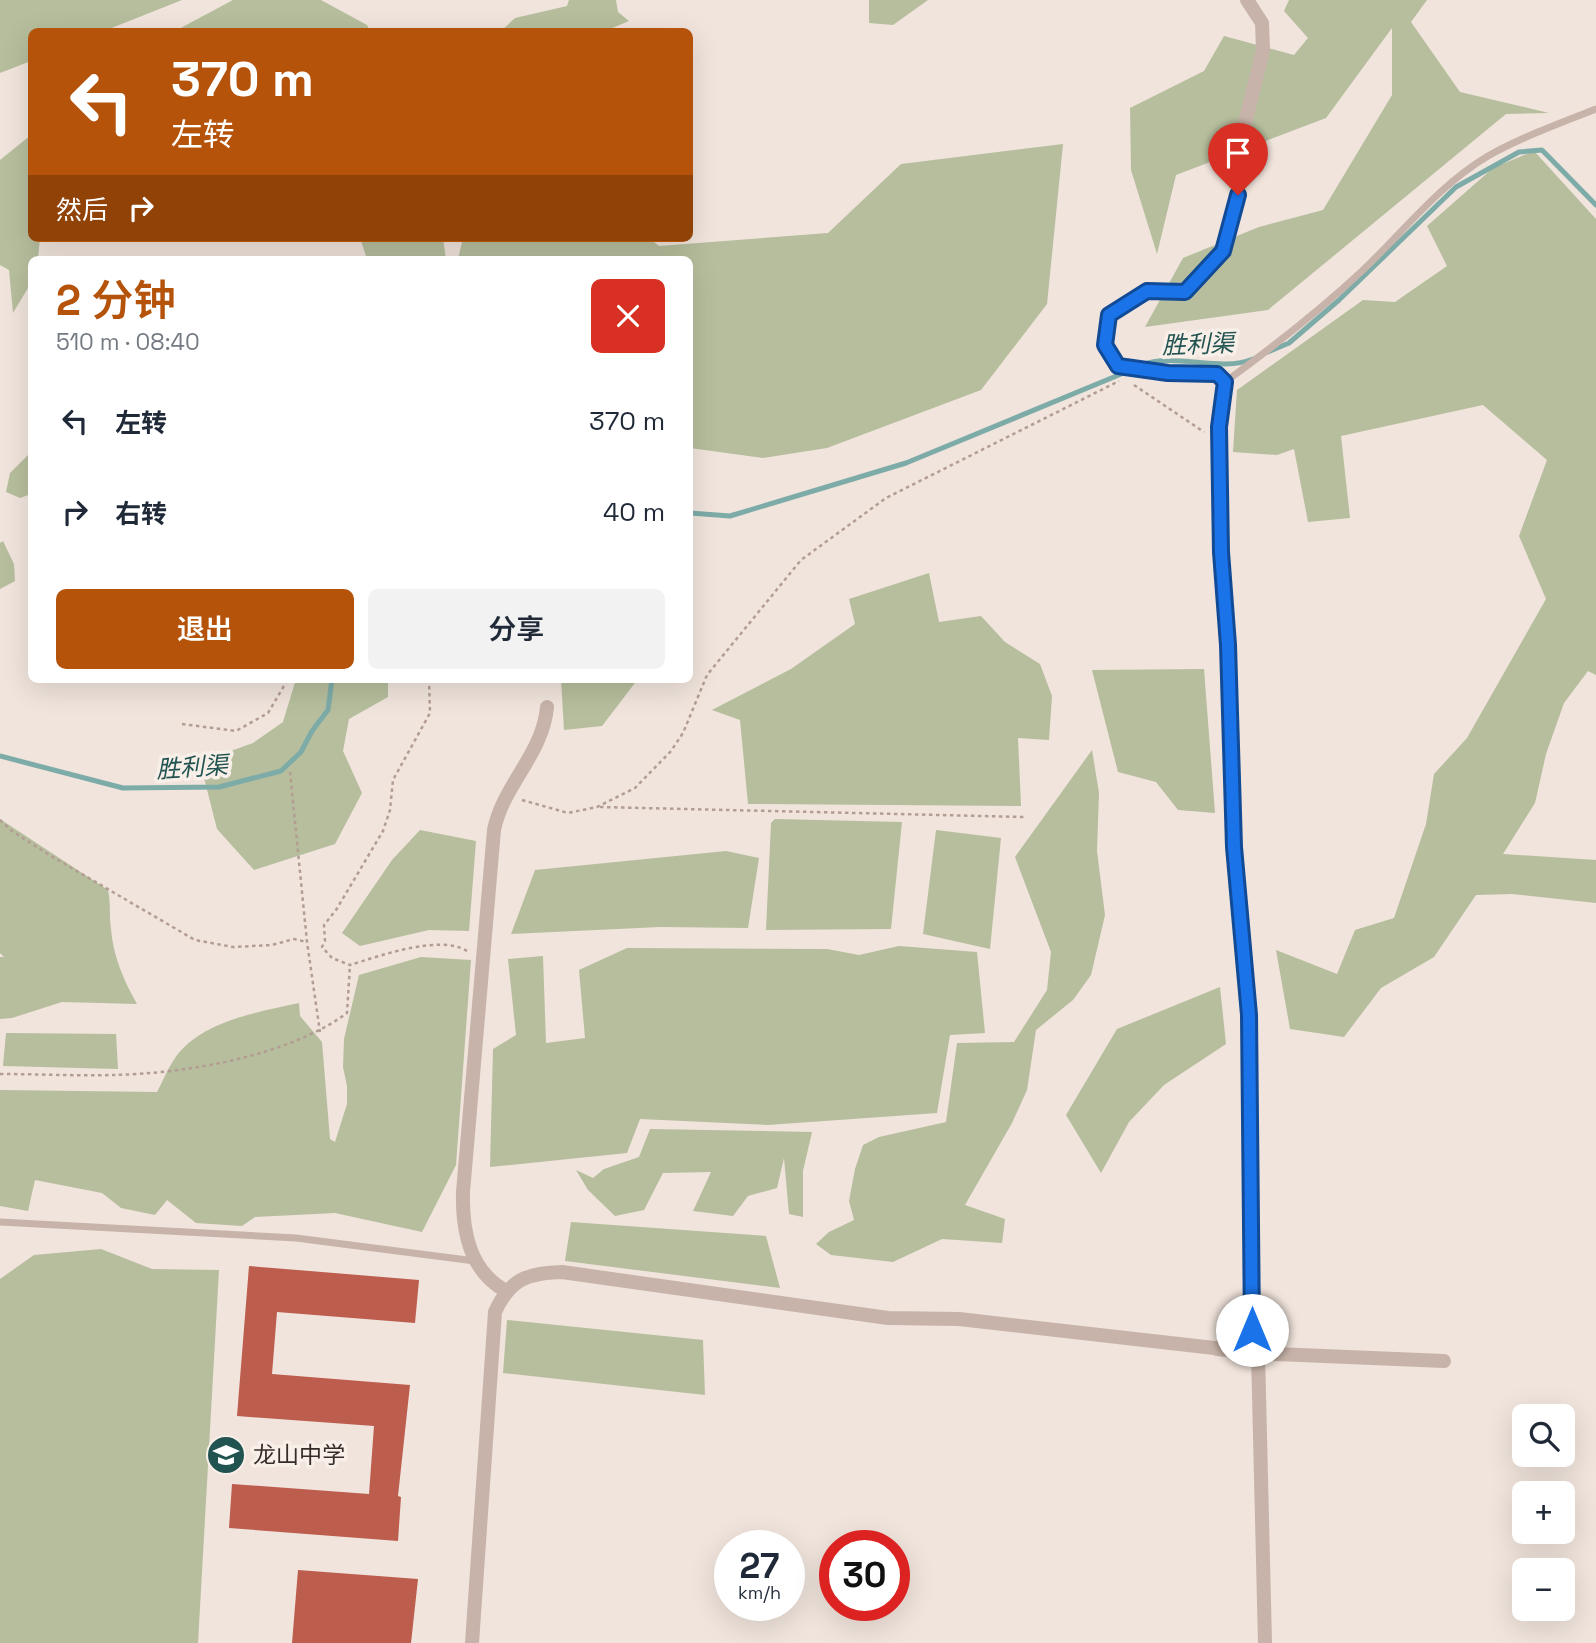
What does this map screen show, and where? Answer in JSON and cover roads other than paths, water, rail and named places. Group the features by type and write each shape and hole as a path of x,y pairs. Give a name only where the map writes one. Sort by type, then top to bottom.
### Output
{"street":[{"path":"1217,1349 1242,1346 1247,1342 1252,1330 1249,1015 1234,847 1228,645 1221,552 1219,427 1225,382 1217,374 1145,370 1124,373 1105,345 1109,315 1147,291 1185,292 1223,251 1238,195 1239,148 1264,50 1262,23 1247,0"},
{"path":"506,1291 489,1280 475,1261 466,1232 463,1203 494,830 500,810 536,747 544,727 547,707"},
{"path":"472,1643 495,1312 506,1291 521,1279 541,1272 562,1272 888,1318 959,1319 1258,1353 1444,1362"},
{"path":"1258,1353 1265,1643"}],"lane":[{"path":"1225,382 1297,328 1362,270 1420,211 1463,174 1489,156 1596,109"},
{"path":"0,1222 296,1238 475,1261"}],"waterway":[{"name":"胜利渠","path":"1268,352 1289,343 1339,300 1456,187 1519,152 1542,150 1596,205"},
{"name":"胜利渠","path":"1141,365 1168,361 1226,364 1253,359"},
{"name":"胜利渠","path":"693,513 730,516 906,463 1126,372"},
{"name":"胜利渠","path":"0,756 123,788 219,787 281,771 301,752 312,731 328,710 331,683"}],"place":[{"name":"龙山中学","path":"226,1455"}]}
